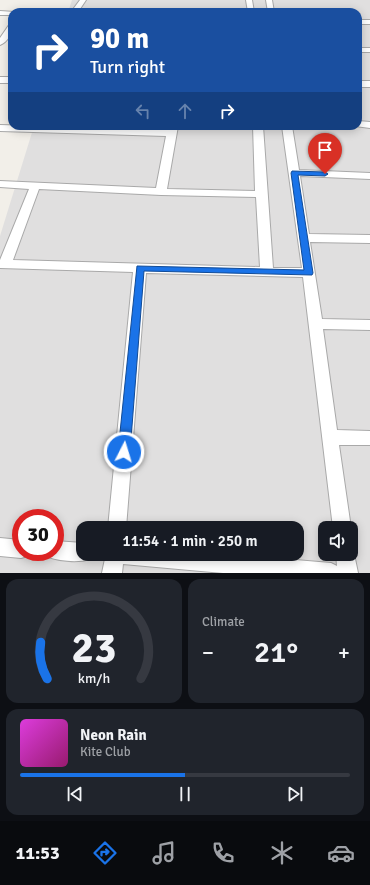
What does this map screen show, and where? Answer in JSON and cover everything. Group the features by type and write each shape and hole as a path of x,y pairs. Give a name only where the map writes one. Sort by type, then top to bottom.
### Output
{"street":[{"path":"0,44 8,33"},
{"path":"161,192 173,130"},
{"path":"258,130 266,271"},
{"path":"288,130 309,273 341,521"},
{"path":"294,173 370,176"},
{"path":"0,184 161,192 261,194"},
{"path":"35,186 3,264 309,273"},
{"path":"303,238 370,239"},
{"path":"118,521 140,268"},
{"path":"315,324 370,326"},
{"path":"330,437 370,438"},
{"path":"0,547 12,548"},
{"path":"64,551 76,552"},
{"path":"112,573 114,561"},
{"path":"195,561 331,573"},
{"path":"346,561 348,573"}],"shaded area":[{"path":"72,0 370,0 370,573 0,573 0,236 33,130 362,130 362,8 69,8"}],"route":[{"path":"124,452 140,268 309,273 294,173 325,174"}]}
